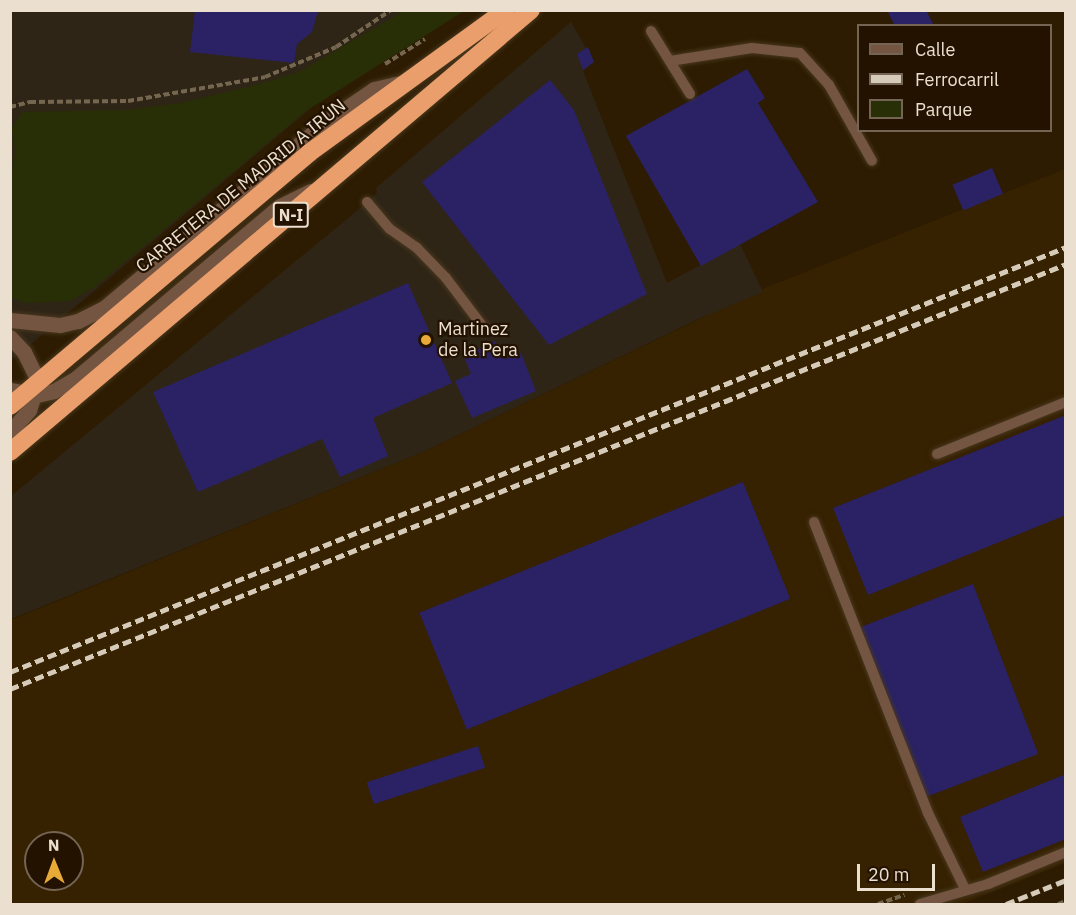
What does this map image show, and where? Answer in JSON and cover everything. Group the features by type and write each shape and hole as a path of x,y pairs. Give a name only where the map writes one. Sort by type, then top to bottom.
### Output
{"highway":[{"name":"CARRETERA DE MADRID A IRÚN","path":"24,393 309,153 416,80 506,10"},
{"name":"N-I","path":"10,452 335,179 531,10"}],"street":[{"path":"10,320 60,325 78,321 104,308 326,122 374,89 416,80"},
{"path":"24,393 54,391 75,379 280,206 335,179"},
{"path":"10,337 24,352 24,393 10,432"}],"lane":[{"path":"651,31 690,94"},
{"path":"670,60 752,48 800,53 829,85 872,160"},
{"path":"367,202 390,229 416,247 446,278 484,328"},
{"path":"938,454 1065,402"},
{"path":"814,522 928,813 965,889"},
{"path":"920,904 988,884 1065,852"}],"path":[{"path":"10,107 30,102 128,101 266,77 336,47 391,10"},
{"path":"1058,904 1065,901"}],"shaded area":[{"path":"11,11 426,11 11,361"},
{"name":"Martinez de la Pera","path":"571,22 594,62 583,71 667,283 740,244 763,292 696,320 425,451 11,619 11,496 353,214 377,193 376,188"},
{"path":"1065,169 1065,863 962,904 11,904 11,620 425,451 762,289"}],"green space":[{"path":"404,11 464,11 306,111 96,286 71,301 25,303 11,297 10,192 15,151 12,128 22,112 126,110 180,103 252,86 299,72"}],"building":[{"path":"195,10 318,11 312,32 297,44 294,63 190,52"},
{"path":"887,10 926,10 933,24 894,24"},
{"path":"588,47 594,62 583,70 577,54"},
{"path":"747,69 765,98 758,103 818,202 701,266 626,136"},
{"path":"550,80 574,110 647,294 549,345 422,182"},
{"path":"992,168 1003,194 963,211 952,185"},
{"path":"408,283 452,383 373,418 388,456 340,477 322,439 198,492 153,392"},
{"path":"495,341 504,359 521,353 536,391 472,418 455,381 471,374 464,356"},
{"path":"1066,415 1066,515 868,595 833,508"},
{"path":"743,482 790,599 467,730 419,613"},
{"path":"973,584 1038,754 925,797 860,627"},
{"path":"478,746 485,768 374,804 367,782"},
{"path":"1066,774 1066,839 983,872 960,817"}],"railway":[{"path":"10,672 1066,247"},
{"path":"10,689 1066,264"},
{"path":"1006,904 1066,880"}],"place":[{"name":"Martinez de la Pera","path":"426,340"}]}
